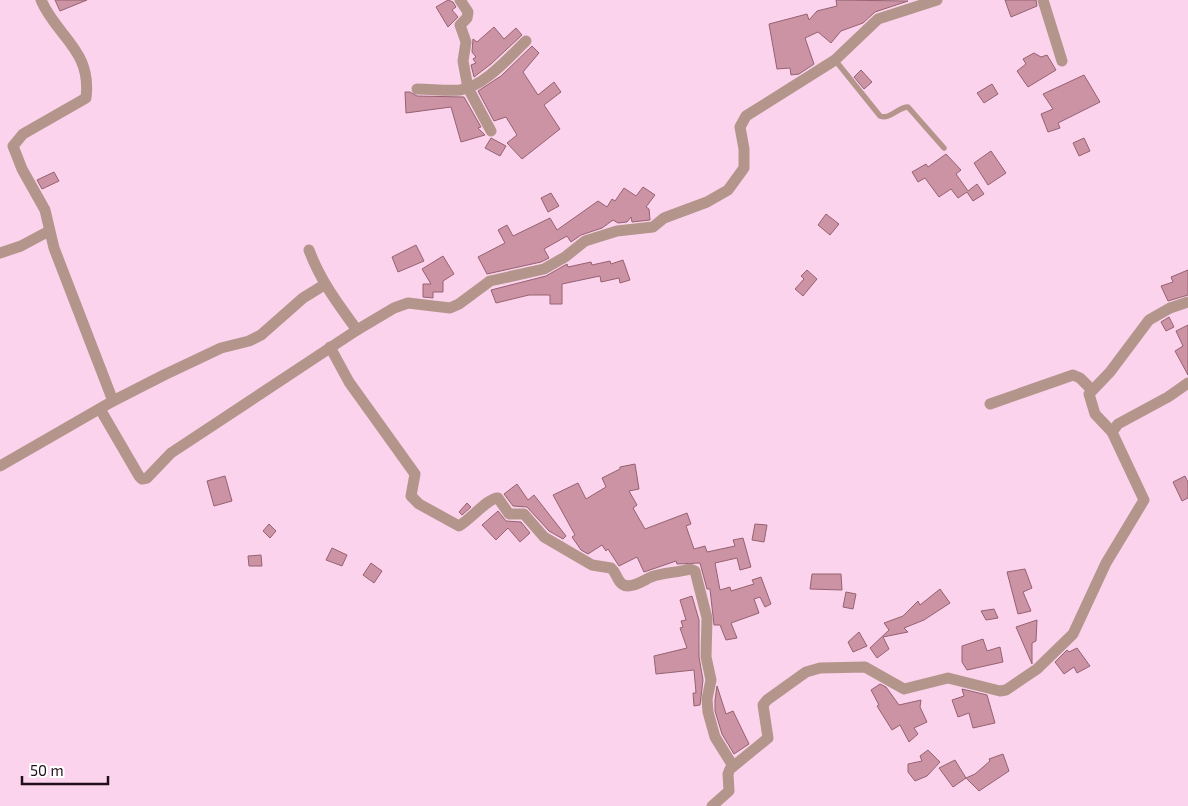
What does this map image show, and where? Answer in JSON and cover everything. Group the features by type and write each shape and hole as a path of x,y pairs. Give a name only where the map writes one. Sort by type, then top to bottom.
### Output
{"street":[{"path":"41,0 54,24 78,50 87,83 86,98 23,134 13,146 22,169 44,210 49,231 68,281 72,299 113,402"},
{"path":"460,0 468,12 467,18 460,25 460,30 466,42 464,61 468,88 491,131"},
{"path":"100,409 139,476 142,479 146,478 171,453 356,330 394,308 408,303 450,308 459,304 490,281 544,269 565,257 585,241 617,231 653,227 664,218 707,202 728,190 744,168 744,149 740,127 746,116 835,60 878,19 937,0"},
{"path":"1043,0 1062,61"},
{"path":"417,89 460,90 468,88 489,74 526,41"},
{"path":"0,253 21,246 49,231"},
{"path":"309,250 324,285 356,330"},
{"path":"0,466 100,409 212,351 249,341 261,335 303,298 324,285"},
{"path":"712,806 730,791 728,774 733,766 768,738 763,705 767,700 811,670 865,667 904,689 948,678 1000,691 1006,690 1037,669 1073,634 1117,543 1144,500 1112,432 1091,406 1088,397 1092,390 1110,372 1149,320 1170,308 1188,302"},
{"path":"330,347 349,382 415,474 411,496 419,504 459,526 468,521 490,500 498,498 509,514 524,514 544,537 592,565 611,568 621,584 625,585 637,584 665,572 676,573 690,568 695,571 707,618 706,657 711,680 707,699 708,712 715,737 733,766"},
{"path":"990,404 1073,375 1080,378 1092,390"},
{"path":"1112,432 1118,424 1168,397 1188,383"}],"lane":[{"path":"835,60 880,116 886,118 904,107 908,107 944,148"}],"building":[{"path":"55,0 87,0 60,11"},
{"path":"448,0 453,2 456,7 452,10 458,17 448,27 436,7"},
{"path":"836,0 908,1 875,12 863,23 841,31 831,43 818,32 805,38 814,64 799,74 791,75 790,68 777,69 769,24 807,14 809,20 817,11 837,6"},
{"path":"1005,0 1036,0 1037,6 1011,17"},
{"path":"494,27 504,39 516,28 522,35 474,77 471,65 476,63 473,59 476,57 472,52 473,39 477,42"},
{"path":"532,46 539,53 523,72 538,95 554,82 561,92 544,105 560,129 522,159 507,143 517,135 506,117 494,121 478,91 501,76"},
{"path":"1034,53 1041,57 1047,55 1056,70 1028,87 1017,71 1026,64 1023,59"},
{"path":"861,70 872,82 864,89 854,77"},
{"path":"1084,75 1100,102 1058,123 1060,128 1048,132 1041,114 1053,109 1043,94"},
{"path":"992,84 998,94 984,103 977,93"},
{"path":"405,92 410,92 417,96 464,97 481,127 478,128 485,135 461,142 451,107 406,113"},
{"path":"491,138 506,146 500,156 485,148"},
{"path":"1084,138 1090,151 1079,156 1073,143"},
{"path":"991,151 1006,173 988,185 974,163"},
{"path":"946,154 961,170 956,174 968,191 977,184 984,194 973,201 967,192 958,198 951,189 939,197 925,178 918,182 912,172 926,164 928,167"},
{"path":"54,172 59,181 42,189 37,180"},
{"path":"643,187 655,195 646,207 649,209 650,220 632,222 631,217 627,222 618,223 613,220 602,228 581,235 571,242 567,236 544,249 549,258 541,262 487,274 478,257 505,243 498,230 507,225 513,236 550,218 557,230 598,201 607,207 612,199 615,201 624,188 636,196"},
{"path":"551,193 559,206 548,212 541,198"},
{"path":"826,214 839,224 830,235 818,225"},
{"path":"416,245 424,261 398,272 392,257"},
{"path":"443,256 454,274 443,281 443,292 433,292 433,298 423,297 423,284 431,284 422,269"},
{"path":"623,260 630,280 620,283 619,278 601,282 600,276 562,284 562,304 550,304 550,295 529,295 496,303 491,290 546,276 567,264 568,267 591,262 592,265 610,261 611,264"},
{"path":"807,270 817,279 803,296 795,289 804,279 801,276"},
{"path":"1188,270 1188,295 1168,301 1161,286 1173,282 1171,277"},
{"path":"1169,317 1174,327 1166,331 1161,322"},
{"path":"1188,325 1188,375 1175,351 1183,346 1176,331"},
{"path":"635,464 639,489 629,491 637,505 633,508 645,529 687,513 691,524 686,526 694,549 705,546 707,552 735,546 733,540 743,538 751,567 740,570 737,558 715,563 720,590 730,587 731,591 754,584 752,580 761,577 771,604 765,607 760,597 754,599 759,613 731,623 737,638 726,640 720,625 714,625 710,589 707,589 700,563 677,564 676,561 644,572 637,557 619,566 608,549 606,551 602,545 588,554 581,550 572,537 575,535 553,495 578,483 586,499 606,487 602,478 620,469 620,467"},
{"path":"225,476 232,501 214,506 207,481"},
{"path":"1185,476 1188,482 1188,498 1182,501 1173,482"},
{"path":"517,484 528,500 534,495 566,536 563,539 549,531 527,507 513,506 504,494"},
{"path":"467,503 471,507 462,515 459,512"},
{"path":"498,511 506,521 521,522 530,533 520,542 508,528 496,540 482,525"},
{"path":"269,524 276,531 270,538 263,531"},
{"path":"755,524 767,525 764,542 752,540"},
{"path":"332,548 347,555 342,566 326,560"},
{"path":"261,555 262,566 249,566 248,556"},
{"path":"371,563 382,571 374,583 363,575"},
{"path":"1025,569 1032,588 1023,592 1031,611 1018,614 1007,572"},
{"path":"812,574 841,574 842,590 810,589"},
{"path":"940,589 950,603 924,620 904,628 908,632 883,637 889,649 877,658 870,648 889,630 884,623 903,616 918,601 920,605"},
{"path":"846,592 856,594 853,609 843,607"},
{"path":"692,596 699,620 699,657 703,680 700,705 694,706 693,693 696,693 694,670 656,674 654,656 687,648 680,628 683,627 681,621 686,620 680,600"},
{"path":"994,609 998,618 986,620 981,611"},
{"path":"1037,620 1036,641 1032,643 1032,664 1016,627"},
{"path":"859,632 867,646 853,652 848,642"},
{"path":"983,639 987,651 1000,647 1003,662 967,670 962,662 962,646"},
{"path":"1077,648 1090,666 1077,673 1074,667 1064,674 1055,662 1067,650 1069,652"},
{"path":"880,684 886,687 899,705 921,700 920,707 927,722 914,728 918,734 909,742 900,725 892,730 877,706 879,705 871,690"},
{"path":"717,686 726,714 733,711 749,744 734,754 722,734 715,711"},
{"path":"962,689 987,695 995,723 973,728 969,713 958,717 952,700 964,696"},
{"path":"928,750 940,762 927,776 915,781 908,772 908,764 922,761 920,756"},
{"path":"1003,754 1009,771 979,791 966,778 975,774 990,761 989,759"},
{"path":"955,760 966,778 953,787 939,768"}]}
